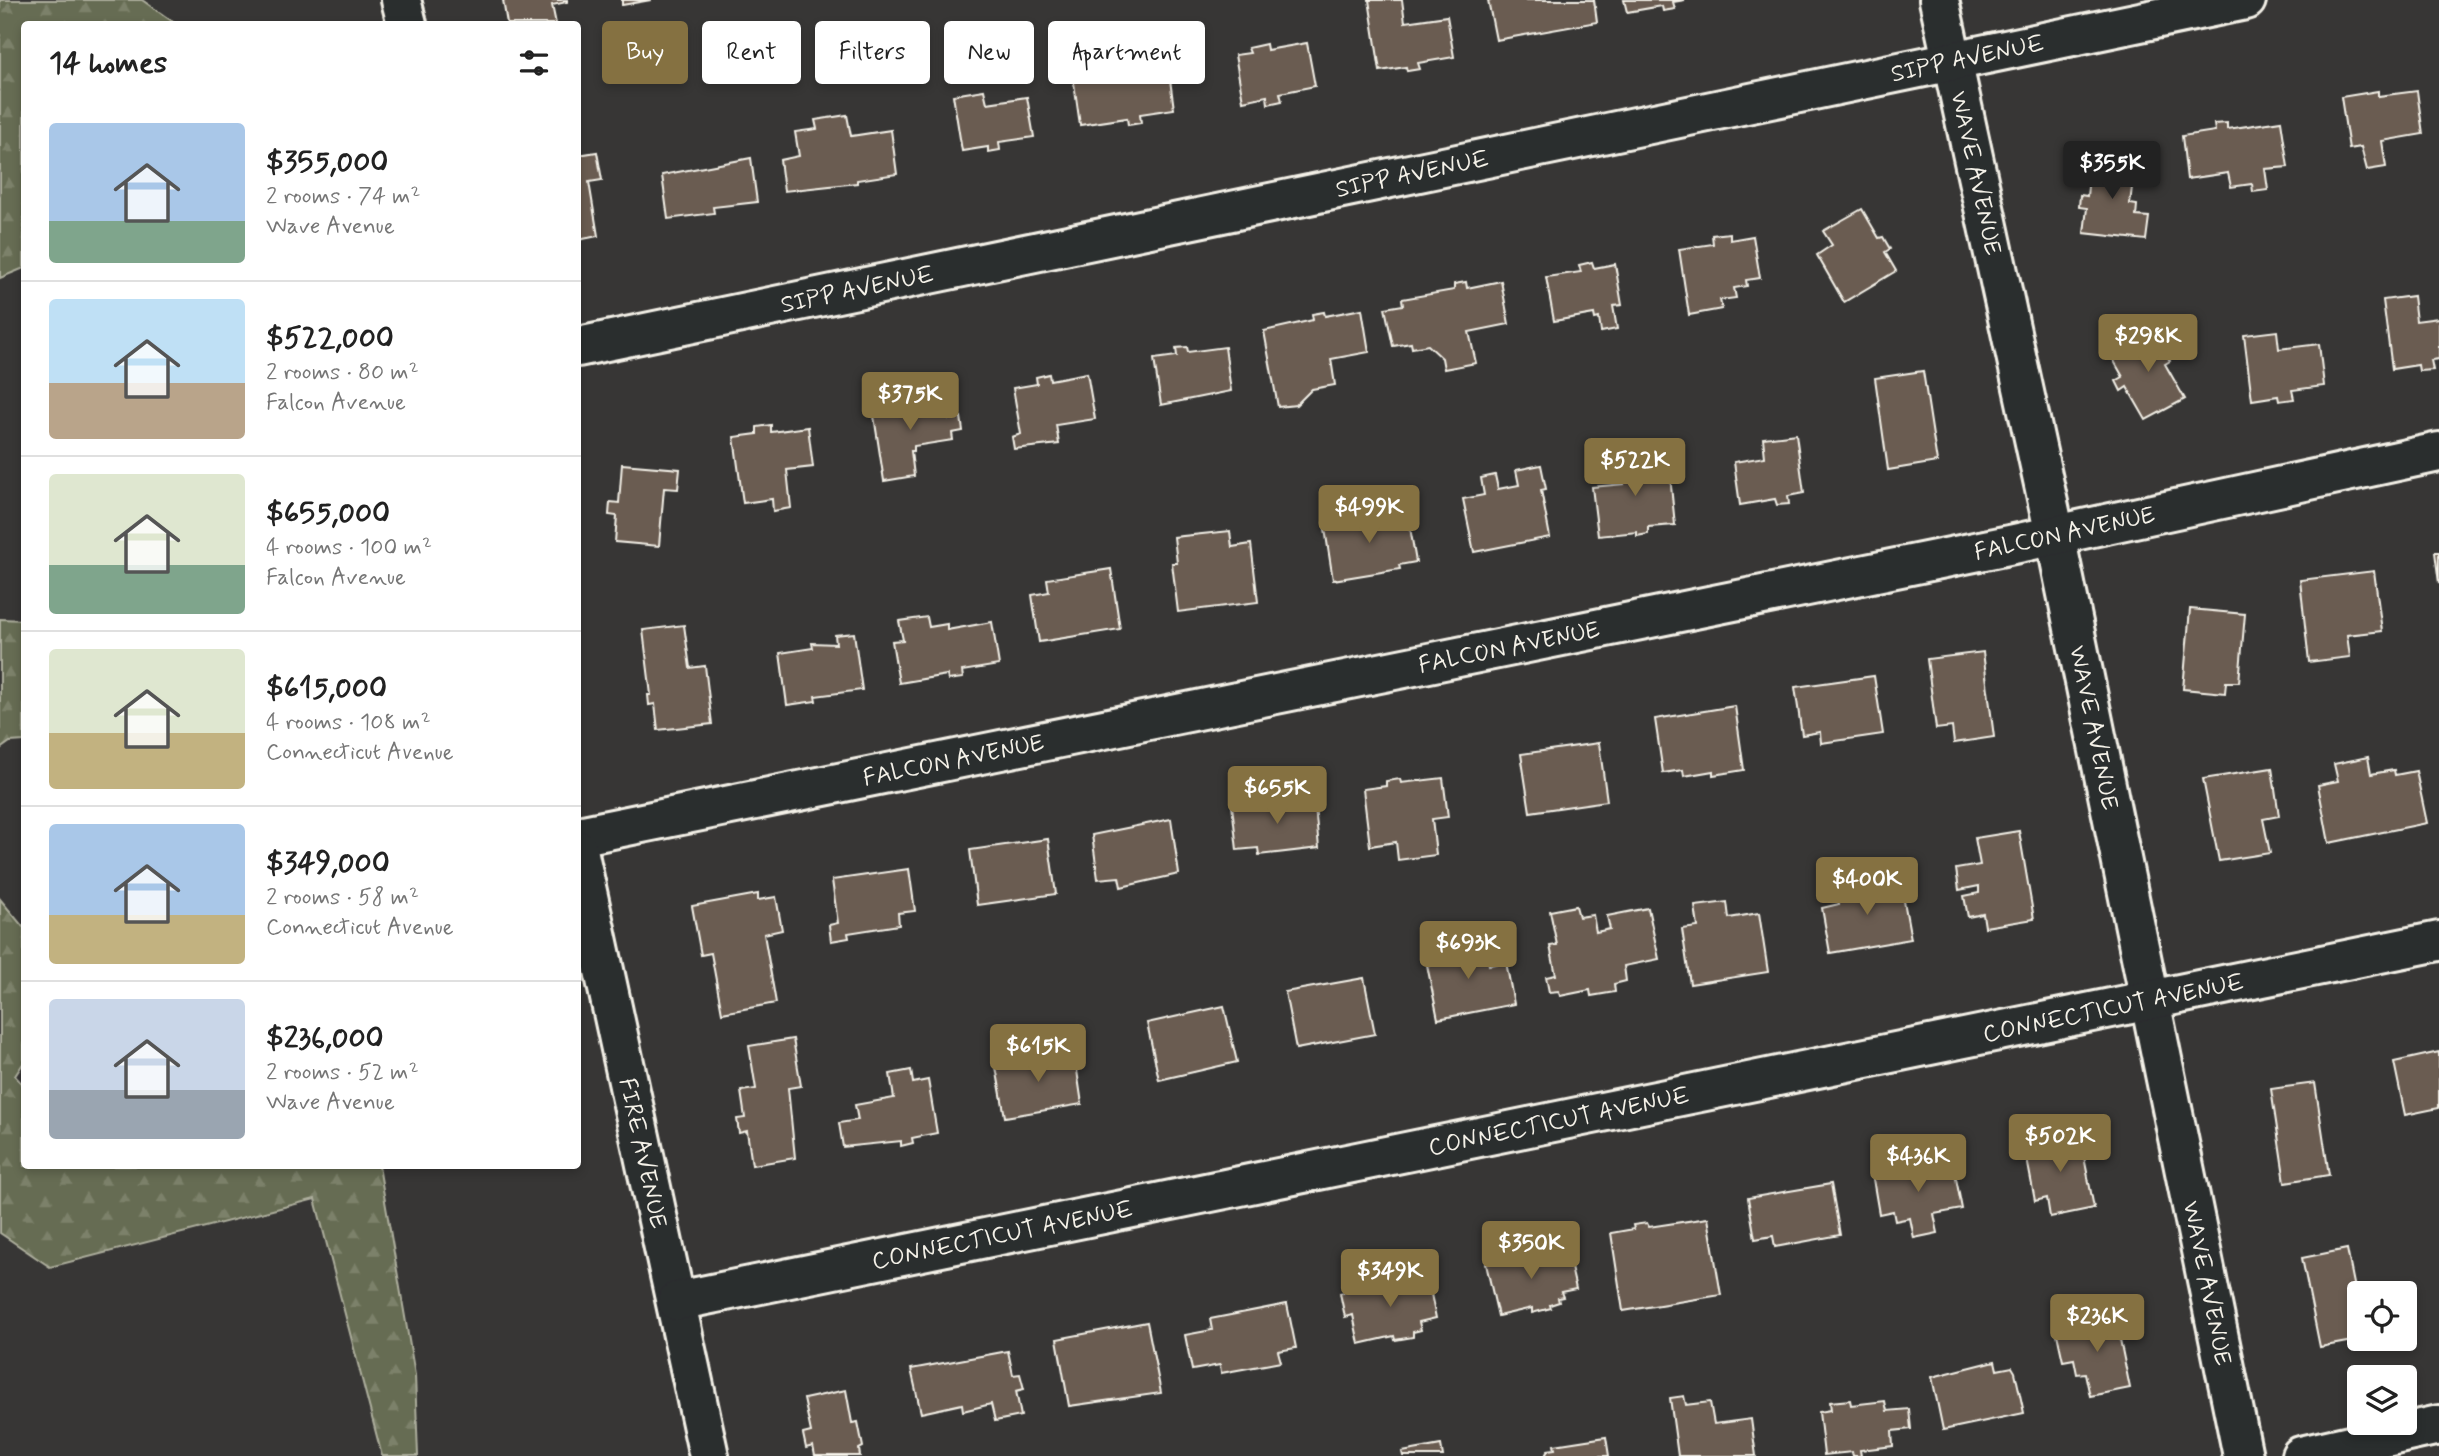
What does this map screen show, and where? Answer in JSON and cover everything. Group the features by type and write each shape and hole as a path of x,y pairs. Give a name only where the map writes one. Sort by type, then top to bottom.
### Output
{"street":[{"path":"401,0 406,21"},
{"name":"WAVE AVENUE","path":"1939,0 2055,535 2243,1456"},
{"name":"SIPP AVENUE","path":"581,346 2246,0"},
{"name":"FALCON AVENUE","path":"581,835 2055,535 2163,509 2439,452"},
{"name":"FIRE AVENUE","path":"581,864 709,1456"},
{"name":"CONNECTICUT AVENUE","path":"677,1301 2439,941"},
{"path":"2301,1456 2439,1425"}],"green space":[{"path":"0,0 142,0 172,21 21,21 21,269 0,278"},
{"path":"0,619 21,620 21,741 10,742 0,749"},
{"path":"0,899 21,924 21,1067 15,1076 21,1083 21,1169 380,1169 415,1375 418,1456 382,1456 315,1199 50,1267 0,1233"}],"building":[{"path":"503,0 567,0 552,5 555,21 506,21"},
{"path":"622,0 651,0 622,5"},
{"path":"1369,0 1402,0 1405,22 1447,16 1454,57 1418,63 1420,69 1407,71 1406,67 1380,71"},
{"path":"1488,0 1594,0 1597,22 1496,40"},
{"path":"1624,0 1685,0 1673,2 1675,9 1663,11 1662,6 1627,12"},
{"path":"1307,43 1315,86 1280,93 1282,101 1268,104 1267,96 1243,101 1235,55 1250,53 1248,48 1266,44 1267,50"},
{"path":"1074,84 1171,84 1174,109 1140,114 1141,123 1128,125 1127,118 1080,125"},
{"path":"984,90 987,103 1027,97 1034,137 999,142 1000,150 988,152 988,147 962,151 953,95"},
{"path":"2378,91 2378,96 2417,91 2423,134 2382,141 2386,167 2367,170 2361,147 2349,149 2341,97"},
{"path":"847,115 851,136 891,130 897,174 857,180 857,183 784,191 780,160 799,156 795,132 817,129 815,120"},
{"path":"2281,121 2288,167 2265,169 2268,190 2253,192 2252,184 2231,187 2228,173 2187,179 2182,136 2215,131 2214,124 2227,123 2227,129"},
{"path":"597,152 602,180 589,182 598,236 581,239 581,155"},
{"path":"751,158 757,202 713,207 714,213 668,219 662,175"},
{"path":"2091,158 2135,162 2130,204 2137,205 2136,216 2149,217 2146,240 2084,233 2087,208 2079,207 2080,195 2087,196"},
{"path":"1862,209 1879,238 1883,237 1890,249 1885,252 1896,271 1844,302 1817,255 1832,245 1823,231"},
{"path":"1730,233 1730,240 1753,236 1760,278 1746,280 1747,286 1734,288 1736,298 1720,300 1722,309 1689,315 1679,249 1713,244 1712,235"},
{"path":"1592,262 1594,268 1615,264 1622,305 1613,306 1617,329 1601,332 1599,318 1595,319 1594,314 1554,321 1546,277 1581,272 1579,265"},
{"path":"1501,281 1509,324 1469,332 1476,363 1444,369 1442,358 1428,345 1412,348 1411,343 1393,346 1385,308 1403,305 1402,299 1454,290 1454,284 1466,282 1467,288"},
{"path":"2413,296 2416,321 2439,318 2439,359 2431,360 2433,370 2419,371 2418,365 2392,369 2383,300"},
{"path":"1362,309 1369,352 1331,359 1335,385 1312,389 1296,405 1278,407 1264,331 1313,320 1312,314 1324,312 1325,316"},
{"path":"2161,326 2168,339 2160,344 2170,361 2165,364 2185,399 2146,420 2127,387 2121,391 2116,381 2123,377 2110,354"},
{"path":"2277,331 2279,349 2319,344 2324,386 2292,390 2294,399 2279,401 2278,396 2252,400 2244,335"},
{"path":"1187,347 1188,352 1225,347 1231,391 1161,405 1154,359 1177,356 1176,348"},
{"path":"1923,371 1937,462 1888,470 1875,378"},
{"path":"1087,373 1095,419 1056,425 1059,444 1014,449 1012,437 1021,434 1013,388 1037,384 1036,377 1049,374 1050,380"},
{"path":"946,398 949,419 961,417 963,431 952,433 953,440 914,446 914,451 911,451 914,476 884,481 872,403 884,402 885,409 897,407 897,400 909,399 909,404"},
{"path":"771,425 771,432 808,427 813,467 787,470 791,508 773,511 772,499 743,503 734,437 757,434 757,427"},
{"path":"1796,434 1804,493 1788,496 1789,504 1777,505 1775,499 1740,505 1734,462 1765,457 1763,438"},
{"path":"1633,446 1634,457 1658,455 1660,477 1670,476 1675,525 1648,527 1648,534 1637,536 1637,532 1598,536 1592,487 1624,484 1620,448"},
{"path":"622,464 680,469 678,489 664,488 659,546 615,542 617,516 609,515 610,502 619,503"},
{"path":"1541,465 1546,489 1541,490 1550,537 1474,552 1463,499 1484,495 1481,478 1495,475 1498,489 1519,485 1516,470"},
{"path":"1386,512 1387,520 1408,516 1416,562 1399,565 1400,569 1333,580 1324,522"},
{"path":"1230,531 1232,547 1251,544 1258,602 1178,612 1172,563 1177,563 1174,537"},
{"path":"2435,552 2439,552 2439,583"},
{"path":"1111,569 1120,629 1039,642 1032,595 1049,592 1047,579"},
{"path":"2374,571 2382,631 2347,635 2350,657 2309,662 2300,580"},
{"path":"2190,609 2245,614 2239,682 2226,682 2225,693 2183,689"},
{"path":"927,617 929,627 947,624 947,630 992,622 999,665 962,671 963,678 948,680 947,675 899,683 892,641 903,640 899,621"},
{"path":"684,625 690,668 705,666 712,724 658,730 655,704 649,705 648,695 651,695 643,630"},
{"path":"854,633 862,690 815,696 816,701 787,705 780,653 813,648 812,643 836,644 835,635"},
{"path":"1983,652 1994,737 1954,743 1952,727 1936,729 1927,659"},
{"path":"1874,676 1883,734 1821,743 1820,732 1802,735 1795,687"},
{"path":"1735,706 1744,770 1713,775 1713,771 1684,776 1683,770 1663,773 1655,719"},
{"path":"1599,743 1607,801 1530,812 1521,754"},
{"path":"2368,757 2371,774 2394,770 2395,775 2416,771 2427,823 2329,843 2318,785 2338,781 2334,764"},
{"path":"2272,768 2279,816 2263,819 2270,853 2219,861 2203,779"},
{"path":"1443,778 1448,817 1432,819 1436,855 1398,860 1396,842 1370,846 1363,789 1386,786 1386,781 1400,779 1401,783"},
{"path":"1314,796 1319,848 1259,855 1258,848 1237,850 1232,805"},
{"path":"1171,819 1179,874 1121,887 1119,877 1098,879 1092,835"},
{"path":"2019,831 2034,919 1985,927 1983,914 1968,917 1964,896 1979,893 1979,886 1959,890 1956,869 1980,865 1975,838"},
{"path":"1048,839 1056,894 977,905 970,850"},
{"path":"909,869 915,911 898,913 899,925 848,933 849,938 831,941 829,925 838,923 832,880"},
{"path":"1900,879 1911,939 1830,953 1822,908 1839,904 1837,890"},
{"path":"758,894 758,900 776,897 782,930 764,934 776,1003 722,1013 711,953 701,955 692,906"},
{"path":"1727,902 1729,918 1759,913 1768,972 1690,984 1682,929 1698,927 1695,906"},
{"path":"1576,906 1579,917 1593,915 1596,932 1610,929 1607,916 1648,908 1659,959 1624,966 1626,981 1614,984 1615,992 1591,996 1590,990 1560,996 1559,991 1549,992 1546,977 1556,975 1550,946 1557,945 1550,911"},
{"path":"1477,939 1480,953 1486,952 1489,965 1506,962 1514,1004 1438,1019 1427,965 1445,962 1442,946"},
{"path":"1364,978 1375,1034 1296,1049 1285,992"},
{"path":"1224,1006 1237,1062 1159,1080 1147,1023"},
{"path":"793,1039 801,1086 788,1088 795,1158 752,1165 747,1131 739,1133 737,1119 745,1118 741,1091 756,1089 749,1046"},
{"path":"2439,1052 2439,1108 2405,1115 2394,1062"},
{"path":"1051,1053 1052,1061 1075,1057 1082,1104 1005,1117 995,1061"},
{"path":"911,1070 913,1083 928,1080 937,1133 912,1138 913,1143 901,1146 901,1141 843,1147 839,1123 858,1120 855,1105 894,1098 890,1074"},
{"path":"2315,1083 2329,1175 2285,1182 2271,1089"},
{"path":"2079,1131 2094,1208 2050,1217 2047,1198 2035,1201 2024,1143"},
{"path":"1952,1158 1962,1209 1934,1214 1938,1233 1914,1238 1910,1218 1895,1221 1893,1211 1879,1214 1872,1173"},
{"path":"1831,1184 1840,1235 1775,1247 1773,1236 1755,1239 1748,1198"},
{"path":"1708,1218 1721,1295 1623,1311 1611,1233 1634,1229 1633,1225 1647,1223 1649,1227"},
{"path":"1566,1246 1576,1289 1561,1292 1563,1297 1558,1298 1559,1302 1550,1305 1551,1308 1532,1313 1532,1308 1498,1316 1486,1264"},
{"path":"2347,1249 2353,1281 2347,1281 2347,1342 2320,1347 2302,1258"},
{"path":"1427,1275 1436,1318 1419,1322 1421,1330 1413,1332 1413,1337 1395,1340 1394,1336 1359,1344 1353,1315 1345,1317 1340,1293"},
{"path":"1287,1304 1296,1348 1278,1351 1281,1362 1221,1373 1220,1365 1192,1370 1185,1335 1212,1330 1210,1319"},
{"path":"2115,1315 2130,1388 2090,1396 2085,1373 2077,1374 2074,1359 2063,1361 2057,1334 2069,1331 2068,1325"},
{"path":"1147,1322 1161,1393 1069,1406 1057,1339"},
{"path":"1008,1351 1013,1375 1020,1374 1024,1389 1016,1391 1021,1416 995,1421 991,1404 963,1411 962,1404 921,1413 911,1369"},
{"path":"1995,1361 1997,1370 2012,1367 2015,1372 2024,1413 1943,1430 1932,1377"},
{"path":"846,1390 852,1423 858,1422 863,1447 859,1449 860,1456 815,1456 813,1446 806,1448 803,1434 811,1432 804,1399"},
{"path":"1684,1396 1686,1405 1710,1402 1714,1424 1751,1419 1756,1456 1678,1456 1670,1398"},
{"path":"1850,1400 1851,1405 1885,1401 1887,1411 1909,1409 1911,1429 1892,1431 1893,1446 1860,1450 1861,1456 1853,1456 1852,1452 1824,1455 1819,1412 1831,1410 1830,1402"},
{"path":"1606,1437 1609,1456 1545,1456 1548,1450 1555,1449 1554,1445"},
{"path":"1441,1445 1443,1456 1403,1456 1402,1452"}]}
